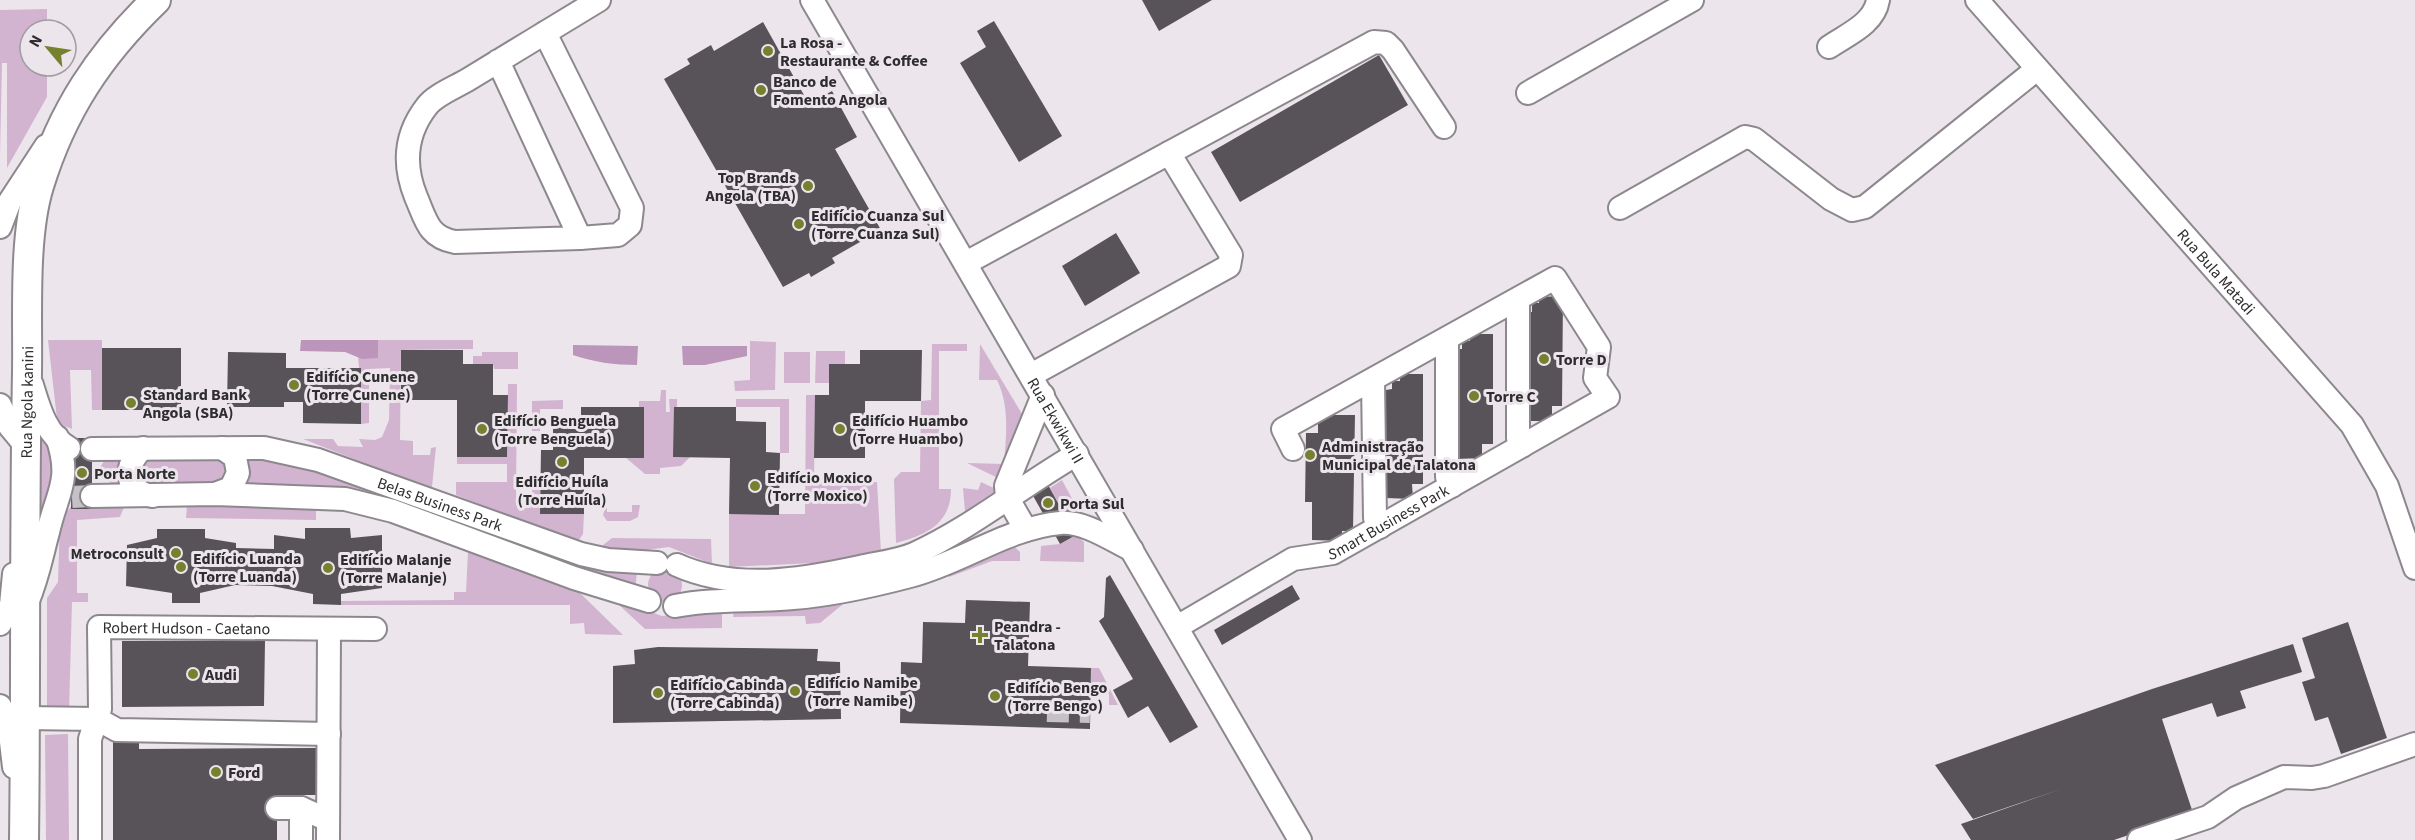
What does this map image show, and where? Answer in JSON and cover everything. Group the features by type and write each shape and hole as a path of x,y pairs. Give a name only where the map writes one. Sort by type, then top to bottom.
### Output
{"main road":[{"name":"Rua Ngola kanini","path":"23,840 27,604 25,445 27,297 38,189 60,127 88,80 115,43 156,0"}],"street":[{"path":"545,33 632,208 630,225 618,235 580,238 454,242 439,239 430,229 410,181 406,153 413,128 428,104 599,0"},
{"name":"Rua Ekwikwi II","path":"812,0 1300,840"},
{"path":"1528,93 1692,0"},
{"path":"1829,47 1870,19 1876,11 1878,0"},
{"name":"Rua Bula Matadi","path":"1977,0 2352,425 2387,486 2415,568"},
{"path":"966,263 1374,42 1386,43 1393,50 1444,127"},
{"path":"498,61 580,238"},
{"path":"1620,208 1745,137 1754,139 1831,199 1852,210 1865,207 2037,69"},
{"path":"0,227 10,201 60,127"},
{"path":"1031,375 1229,266 1231,255 1169,153"},
{"name":"Smart Business Park","path":"1177,627 1293,559 1333,553 1608,397 1595,378 1599,347 1555,278 1518,300"},
{"path":"1293,449 1283,429 1518,300 1518,438 1522,446"},
{"path":"1447,340 1447,477 1452,486"},
{"path":"27,369 40,413 74,445 63,454 63,486 74,498 52,513 40,573 27,604"},
{"path":"1372,381 1374,518 1380,527"},
{"path":"1026,530 1007,497 1006,486 1043,395"},
{"path":"0,405 10,427 25,445 11,605 0,624"},
{"name":"Belas Business Park","path":"74,445 143,448 264,448 318,460 581,554 608,560 667,564 717,579 747,581 792,579 829,574 911,555 948,537 1077,454"},
{"path":"143,448 131,461 129,477 137,491 153,496"},
{"path":"215,494 231,488 238,473 235,457 222,448"},
{"name":"Belas Business Park","path":"74,498 215,494 345,499 369,505 574,578 649,601 661,608 714,600 765,600 819,595 912,576 1026,530 1070,523 1089,529 1132,550"},
{"path":"948,537 956,559"},
{"path":"649,601 644,594 642,580 646,572 667,564 688,582 685,596 675,606"},
{"name":"Robert Hudson - Caetano","path":"90,840 90,739 100,709 99,627 375,629"},
{"path":"328,830 329,629"},
{"path":"0,706 9,725 23,840"},
{"path":"25,723 95,722 117,730 329,734"},
{"path":"2139,840 2208,817 2236,798 2284,777 2324,776 2415,744"},
{"path":"277,808 302,808 328,830"},
{"path":"301,840 302,808"}],"shaded area":[{"path":"47,9 47,18 18,18 18,78 47,78 47,97 7,168 7,63 2,63 0,157 0,10"},
{"path":"48,340 102,340 102,410 92,410 91,370 70,370 72,429 60,424 57,419"},
{"path":"301,340 378,340 378,358 362,359 345,352 300,351"},
{"path":"378,340 473,340 473,349 401,350 400,440 413,441 413,455 430,455 431,448 436,447 432,487 428,488 303,439 333,439 338,446 363,447 359,439 375,440 382,437 389,420 390,368 369,369 369,423 361,424 361,369 358,357 378,358"},
{"path":"750,341 776,342 775,390 735,391 734,381 750,380"},
{"path":"932,344 967,344 967,351 939,351 939,489 951,489 950,501 947,511 935,526 927,532 896,543 894,479 901,472 920,472 921,401 931,400"},
{"path":"980,344 1025,419 1000,479 967,463 1004,464 1006,421 1004,400 997,380 979,380"},
{"path":"573,345 638,346 637,365 604,363 573,355"},
{"path":"682,346 747,346 747,356 705,365 683,365"},
{"path":"816,351 845,351 845,364 829,365 829,383 815,383"},
{"path":"482,352 518,352 518,369 494,369 493,364 473,364 473,356 482,356"},
{"path":"784,352 810,352 810,383 784,383"},
{"path":"508,384 517,384 516,498 532,498 532,474 540,474 540,514 584,514 583,534 579,540 574,541 456,495 456,482 507,482 507,464 457,464 457,457 507,457"},
{"path":"661,390 666,390 666,412 670,412 669,399 677,399 677,407 674,407 674,457 690,457 681,466 660,468 660,474 645,474 626,458 644,407 639,407 639,401 660,401"},
{"path":"806,395 815,395 814,482 877,482 881,552 814,563 729,567 729,514 805,514"},
{"path":"736,399 789,399 789,453 780,453 780,407 736,407"},
{"path":"563,400 563,409 540,409 540,431 532,431 532,401"},
{"path":"41,434 49,436 56,488 44,510 38,511"},
{"path":"237,454 269,455 637,572 635,591 369,496 239,489"},
{"path":"220,455 229,462 224,485 145,486 136,467 142,458"},
{"path":"106,458 119,458 124,481 113,484 102,478 99,469"},
{"path":"1062,480 1082,517 1066,516 1050,488"},
{"path":"981,482 996,489 992,496 965,512 963,488 978,490"},
{"path":"607,502 607,512 632,512 632,505 640,505 638,517 630,521 607,521 603,515"},
{"path":"122,503 124,507 120,517 77,520 77,593 88,593 88,602 72,602 69,712 47,713 47,598 58,582 60,518 72,506 72,509 91,509 92,504"},
{"path":"187,505 316,507 316,520 186,518"},
{"path":"1076,535 1084,542 1084,562 1040,561 1041,546 1060,544"},
{"path":"612,538 711,539 712,564 669,547 623,553 604,550 603,545"},
{"path":"1015,547 1020,552 1020,561 992,561 949,577 948,572 996,551"},
{"path":"468,552 577,590 623,635 585,634 584,623 570,624 570,605 341,605 341,601 454,600 454,592 466,592"},
{"path":"665,568 677,573 682,585 677,597 665,602 653,597 648,585 653,573"},
{"path":"593,591 662,616 722,610 722,628 645,629 617,603"},
{"path":"847,601 820,623 806,624 805,616 733,617 734,610"},
{"path":"1091,668 1099,668 1118,705 1109,705 1109,694 1091,694"},
{"path":"68,734 69,840 46,840 45,735"}],"building":[{"path":"1142,0 1212,0 1159,31"},
{"path":"994,21 1062,136 1019,162 960,63 986,47 977,31"},
{"path":"763,22 809,104 832,91 857,137 835,149 881,230 832,258 835,263 811,277 809,273 783,287 664,79 690,64 687,59 711,45 714,51"},
{"path":"1379,55 1408,105 1240,202 1211,152"},
{"path":"1116,233 1140,273 1085,306 1062,266"},
{"name":"Torre D","path":"1563,296 1562,406 1552,406 1552,421 1525,421 1526,312 1532,312 1532,303 1539,303 1539,297"},
{"name":"Torre C","path":"1470,334 1493,334 1493,444 1482,444 1482,458 1456,459 1456,349 1462,349 1462,341 1470,341"},
{"path":"102,348 181,348 181,410 102,410"},
{"name":"Edifício Benguela (Torre Benguela)","path":"401,350 463,350 463,364 493,364 493,395 508,395 507,457 457,457 457,400 401,400"},
{"name":"Edifício Huambo (Torre Huambo)","path":"860,350 922,350 921,401 865,401 865,458 814,458 815,395 829,395 829,364 860,364"},
{"name":"Edifício Cunene (Torre Cunene)","path":"228,352 286,353 286,368 361,368 361,424 303,423 303,402 284,402 284,407 227,407"},
{"path":"1400,374 1423,374 1423,484 1412,484 1413,499 1386,498 1386,390 1392,389 1392,381 1400,381"},
{"name":"Edifício Huíla (Torre Huíla)","path":"581,407 644,407 644,458 584,458 584,514 540,514 541,450 553,450 553,421 581,421"},
{"name":"Edifício Moxico (Torre Moxico)","path":"674,407 736,407 736,421 766,422 766,452 780,453 779,515 729,514 730,458 673,457"},
{"path":"1318,415 1355,415 1353,531 1342,531 1342,541 1312,540 1312,502 1305,502 1306,433 1318,433"},
{"name":"Porta Norte","path":"72,438 92,438 92,509 71,509"},
{"name":"Porta Sul","path":"1038,467 1076,535 1060,544 1022,476"},
{"path":"305,528 350,528 351,538 382,535 382,588 341,594 341,605 313,604 313,594 272,586 235,585 200,593 200,603 172,603 172,593 126,586 127,545 157,538 157,529 205,529 205,538 236,543 236,548 274,549 274,535 305,539"},
{"path":"1110,575 1198,727 1170,743 1148,706 1128,718 1113,690 1133,679 1099,621 1104,617 1106,578"},
{"path":"1292,585 1300,599 1222,645 1214,630"},
{"name":"Edifício Bengo (Torre Bengo)","path":"966,600 1030,602 1028,666 1091,668 1090,729 900,723 901,662 922,663 923,622 965,623"},
{"path":"2348,622 2387,738 2341,754 2328,717 2315,721 2302,682 2315,678 2302,638"},
{"name":"Audi","path":"122,641 265,641 264,706 122,707"},
{"path":"2293,644 2302,672 2240,691 2246,708 2217,717 2212,703 2162,719 2193,813 2114,840 1971,840 1961,824 2064,788 1973,819 1935,765 2152,689"},
{"path":"658,647 818,649 817,661 840,662 841,719 613,723 613,666 635,664 634,650"},
{"name":"Ford","path":"139,741 139,749 318,748 318,795 277,795 277,840 113,840 113,742"}],"tunnel":[{"path":"72,497 92,496"},
{"path":"1047,711 1090,712"}],"place":[{"name":"La Rosa - Restaurante & Coffee","path":"768,51"},
{"name":"Banco de Fomento Angola","path":"761,90"},
{"name":"Top Brands Angola (TBA)","path":"808,186"},
{"name":"Edifício Cuanza Sul (Torre Cuanza Sul)","path":"799,224"},
{"name":"Torre D","path":"1544,359"},
{"name":"Edifício Cunene (Torre Cunene)","path":"294,385"},
{"name":"Torre C","path":"1474,396"},
{"name":"Standard Bank Angola (SBA)","path":"131,403"},
{"name":"Edifício Benguela (Torre Benguela)","path":"482,429"},
{"name":"Edifício Huambo (Torre Huambo)","path":"840,429"},
{"name":"Administração Municipal de Talatona","path":"1310,455"},
{"name":"Edifício Huíla (Torre Huíla)","path":"562,462"},
{"name":"Porta Norte","path":"82,473"},
{"name":"Edifício Moxico (Torre Moxico)","path":"755,486"},
{"name":"Porta Sul","path":"1048,503"},
{"name":"Metroconsult","path":"176,553"},
{"name":"Edifício Luanda (Torre Luanda)","path":"181,567"},
{"name":"Edifício Malanje (Torre Malanje)","path":"328,568"},
{"name":"Peandra - Talatona","path":"980,635"},
{"name":"Audi","path":"193,674"},
{"name":"Edifício Namibe (Torre Namibe)","path":"795,691"},
{"name":"Edifício Cabinda (Torre Cabinda)","path":"658,693"},
{"name":"Edifício Bengo (Torre Bengo)","path":"995,696"},
{"name":"Ford","path":"216,772"}]}
